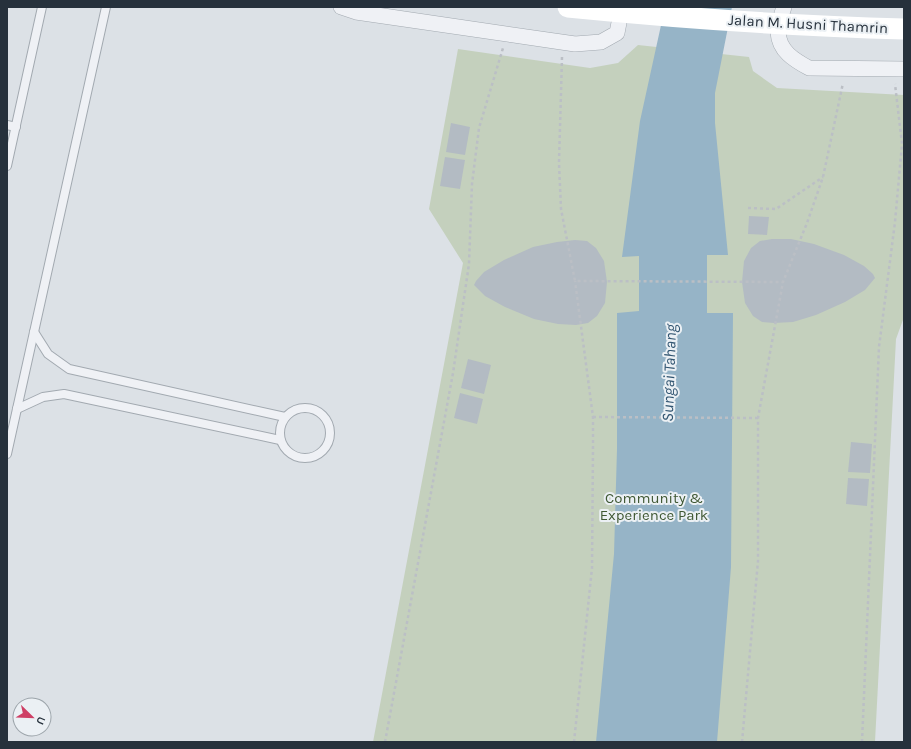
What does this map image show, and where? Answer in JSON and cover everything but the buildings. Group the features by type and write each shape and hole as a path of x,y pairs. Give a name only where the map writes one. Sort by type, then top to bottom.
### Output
{"main road":[{"name":"Jalan M. Husni Thamrin","path":"568,7 650,15 904,30"}],"street":[{"path":"341,7 356,12 575,44 601,42 617,33 622,7"},
{"path":"784,7 778,31 781,43 786,53 797,62 809,68 899,69"}],"lane":[{"path":"7,166 42,7"},
{"path":"7,454 106,7"},
{"path":"7,125 16,127"},
{"path":"34,332 48,354 69,369 285,417"},
{"path":"17,409 43,397 64,394 280,440"},
{"path":"306,408 318,411 327,420 330,432 328,444 320,453 308,458 296,457 286,450 280,440 280,428 285,417 294,410 306,408"}],"path":[{"path":"385,742 453,373 469,264 472,184 479,128 507,34"},
{"path":"562,42 559,163 561,209 575,282 593,417 592,568 574,742"},
{"path":"742,742 758,561 758,418 783,282 807,223 823,177 846,69"},
{"path":"862,742 879,347 895,222 902,144 899,69"},
{"path":"748,208 776,209 823,177"},
{"path":"575,282 783,282"},
{"path":"593,417 758,418"}],"green space":[{"name":"Community & Experience Park","path":"638,45 749,57 753,71 777,88 904,95 904,317 896,339 875,742 373,742 463,263 429,209 458,49 590,68 618,63"}],"water":[{"name":"Sungai Tahang","path":"665,7 732,7 715,93 715,123 728,255 707,255 707,313 733,313 731,567 717,742 596,742 614,554 617,449 617,313 639,311 639,256 622,257 640,121"}]}
